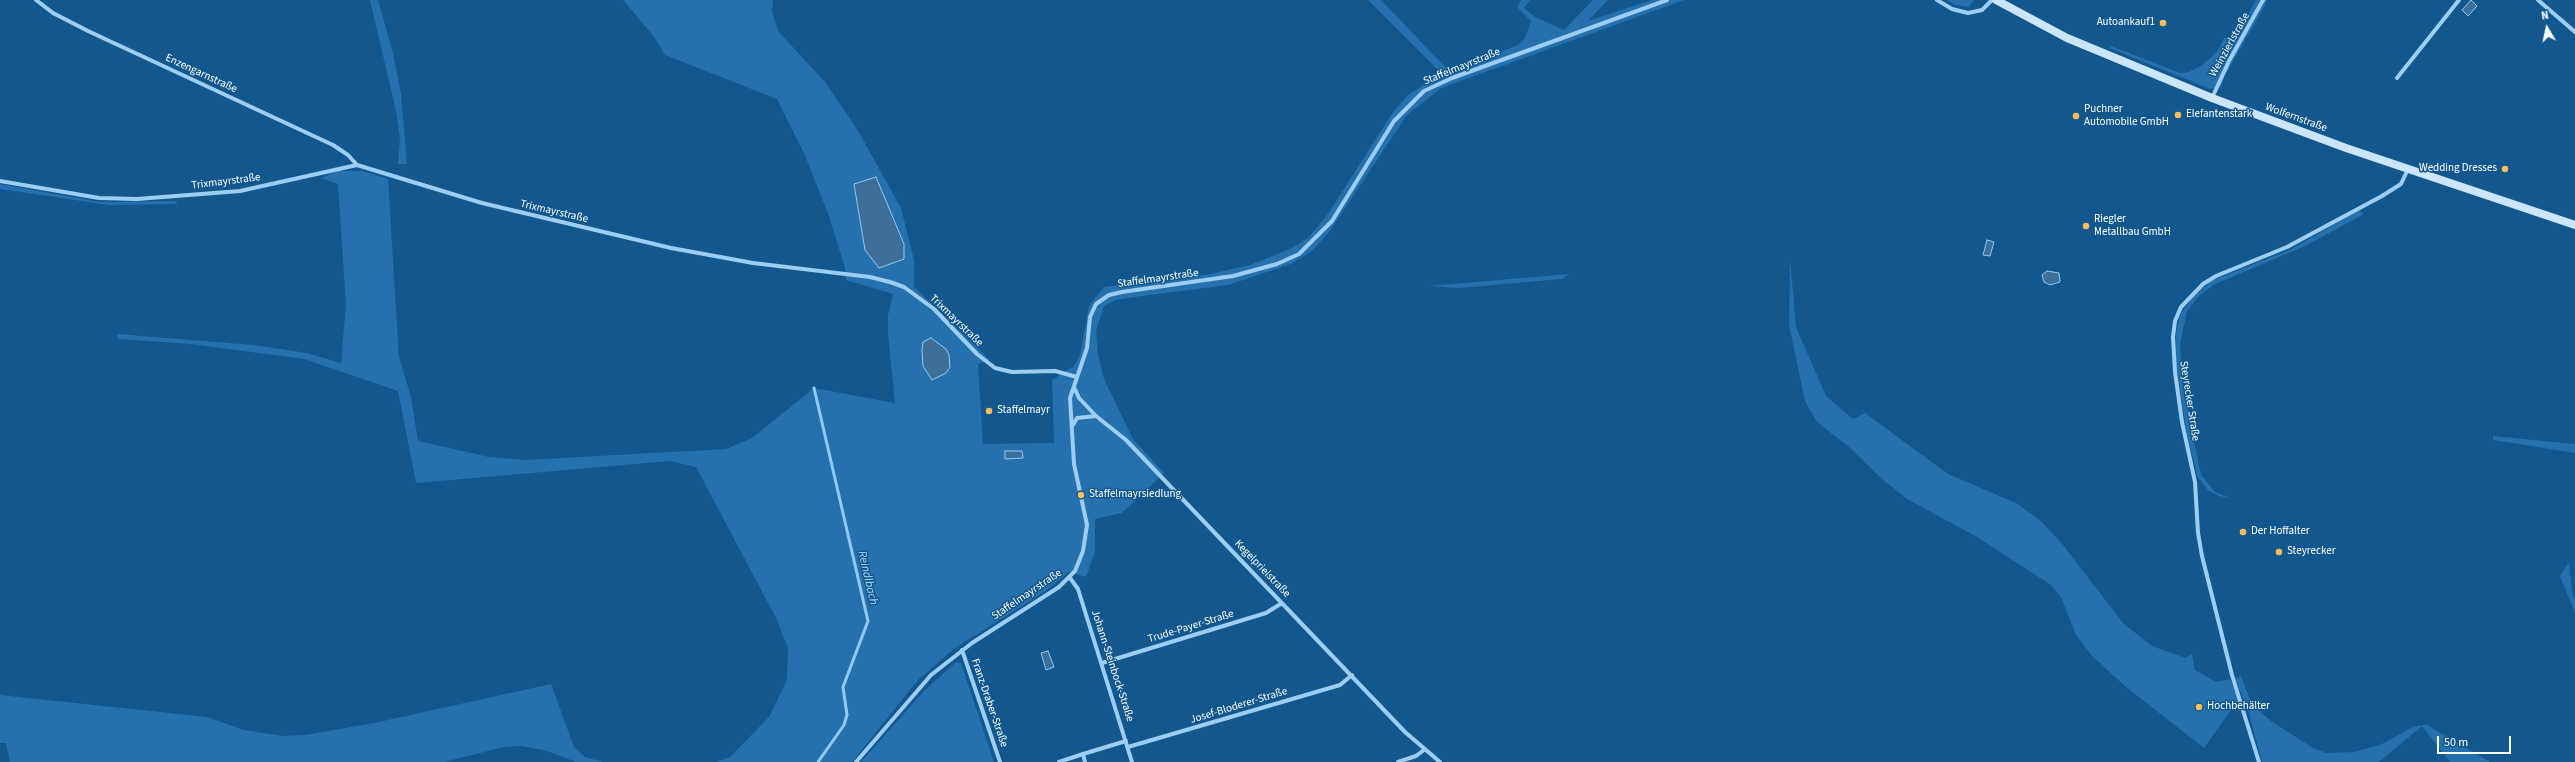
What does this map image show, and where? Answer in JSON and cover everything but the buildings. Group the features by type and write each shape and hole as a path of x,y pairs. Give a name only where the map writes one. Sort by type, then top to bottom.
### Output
{"main road":[{"name":"Wolfernstraße","path":"1996,0 2067,38 2212,98 2408,168 2575,225"}],"street":[{"name":"Enzengarnstraße","path":"36,0 53,13 88,31 333,145 348,155 357,165"},
{"name":"Staffelmayrstraße","path":"856,762 931,675 962,650 1070,578 1080,561 1087,525 1074,464 1069,407 1087,348 1093,309 1102,299 1122,292 1189,284 1240,275 1277,264 1299,254 1309,246 1332,221 1394,122 1424,91 1452,78 1667,0"},
{"path":"1937,0 1952,9 1968,13 1982,10 1992,0"},
{"name":"Weinzierlstraße","path":"2212,98 2229,61 2264,0"},
{"path":"2397,78 2459,0"},
{"path":"2538,0 2575,32"},
{"name":"Trixmayrstraße","path":"0,180 99,198 137,199 240,191 357,165 482,203 671,248 753,263 870,277 890,282 904,287 929,305 995,368 1012,372 1055,371 1077,377"},
{"name":"Steyrecker Straße","path":"2259,762 2231,672 2202,556 2198,533 2195,482 2174,372 2173,342 2175,321 2181,307 2203,284 2216,276 2287,247 2382,196 2401,184 2408,168"},
{"name":"Kegelprielstraße","path":"1074,387 1079,398 1096,416 1126,440 1424,750 1440,762"},
{"path":"1072,429 1077,418 1096,416"},
{"name":"Johann-Steinbock-Straße","path":"1070,578 1078,590 1132,762"},
{"name":"Trude-Payer-Straße","path":"1102,663 1266,613 1282,603"},
{"name":"Franz-Draber-Straße","path":"962,650 1000,762"},
{"name":"Josef-Bloderer-Straße","path":"1128,747 1340,685 1352,676"},
{"path":"1059,762 1126,741"},
{"path":"1398,762 1416,756 1424,750"},
{"path":"1083,754 1085,762"}],"shaded area":[{"path":"370,0 378,0 393,53 401,94 407,164 398,164 400,139 396,111"},
{"path":"623,0 773,0 772,12 778,31 825,82 857,129 901,208 914,260 914,287 990,360 978,364 983,444 1054,443 1052,380 1074,366 1080,355 1089,306 1104,287 1206,275 1250,265 1290,249 1308,238 1328,214 1393,112 1408,95 1439,75 1439,71 1368,0 1381,0 1447,69 1477,62 1518,45 1525,38 1531,21 1517,7 1521,0 1530,0 1524,8 1535,17 1564,30 1593,0 1608,0 1588,21 1652,0 1684,0 1441,88 1407,115 1329,232 1312,251 1291,264 1228,285 1115,300 1104,306 1096,331 1098,354 1104,379 1133,439 1164,473 1122,513 1095,519 1095,552 1086,577 1069,572 1044,592 955,648 918,680 852,762 716,762 730,757 769,717 787,680 788,648 776,618 696,467 670,461 416,483 398,391 304,359 191,344 118,339 117,334 253,345 307,353 341,363 346,305 338,184 321,178 338,171 362,171 388,179 399,357 411,397 418,441 489,457 526,460 726,449 752,438 814,388 895,403 888,334 888,315 893,294 846,280 845,268 829,216 804,153 777,99 665,55 655,38"},
{"path":"1947,0 1974,0 1969,7 1955,5"},
{"path":"2256,0 2268,0 2224,77 2221,87 2210,89 2110,48 2111,46 2180,73 2189,72 2201,66 2217,52 2225,37 2234,41"},
{"path":"2471,0 2477,6 2468,16 2462,10"},
{"path":"876,177 904,244 904,259 879,268 865,250 854,184"},
{"path":"0,184 100,202 176,201 177,204 109,205 0,189"},
{"path":"2359,210 2364,214 2305,246 2215,284 2199,296 2187,311 2180,345 2183,387 2201,475 2215,492 2230,498 2219,496 2208,490 2197,476 2186,428 2175,358 2176,333 2181,313 2194,296 2211,281 2292,249"},
{"path":"1987,240 1994,242 1990,256 1983,255"},
{"path":"1790,259 1796,327 1826,396 1853,419 1865,413 1948,474 2016,503 2041,521 2063,545 2123,623 2152,646 2185,658 2192,654 2195,670 2216,682 2230,679 2240,702 2236,703 2204,748 2126,687 2092,656 2076,635 2061,597 2051,585 1977,537 1907,499 1882,479 1849,447 1817,422 1805,401 1789,325"},
{"path":"2047,271 2059,273 2060,282 2050,285 2044,282 2042,275"},
{"path":"1569,274 1562,279 1459,288 1429,286"},
{"path":"931,338 946,349 949,355 950,367 946,373 932,380 923,366 922,350 923,342"},
{"path":"2493,436 2575,444 2575,453 2493,440"},
{"path":"1005,451 1022,451 1023,458 1005,459"},
{"path":"2569,562 2572,592 2575,600 2575,613 2560,576"},
{"path":"1048,651 1054,667 1046,670 1041,653"},
{"path":"956,662 961,663 994,762 861,762 925,690"},
{"path":"2241,676 2251,702 2256,708 2271,721 2313,748 2326,753 2354,752 2380,745 2413,727 2427,725 2490,762 2450,762 2422,726 2379,762 2262,762 2248,710 2235,678"},
{"path":"551,684 574,747 585,757 603,762 576,762 547,751 522,746 504,747 444,762 10,762 6,743 0,743 0,695 207,717 244,730 283,736 305,735 374,723"}],"waterway":[{"name":"Reindlbach","path":"814,388 868,621 843,687 847,715 844,725 818,762"}],"place":[{"name":"Autoankauf1","path":"2163,23"},
{"name":"Elefantenstark","path":"2178,115"},
{"name":"Puchner Automobile GmbH","path":"2076,116"},
{"name":"Wedding Dresses","path":"2505,169"},
{"name":"Riegler Metallbau GmbH","path":"2086,226"},
{"name":"Staffelmayr","path":"989,411"},
{"name":"Staffelmayrsiedlung","path":"1081,495"},
{"name":"Der Hoffalter","path":"2243,532"},
{"name":"Steyrecker","path":"2279,552"},
{"name":"Hochbehälter","path":"2199,707"}]}
